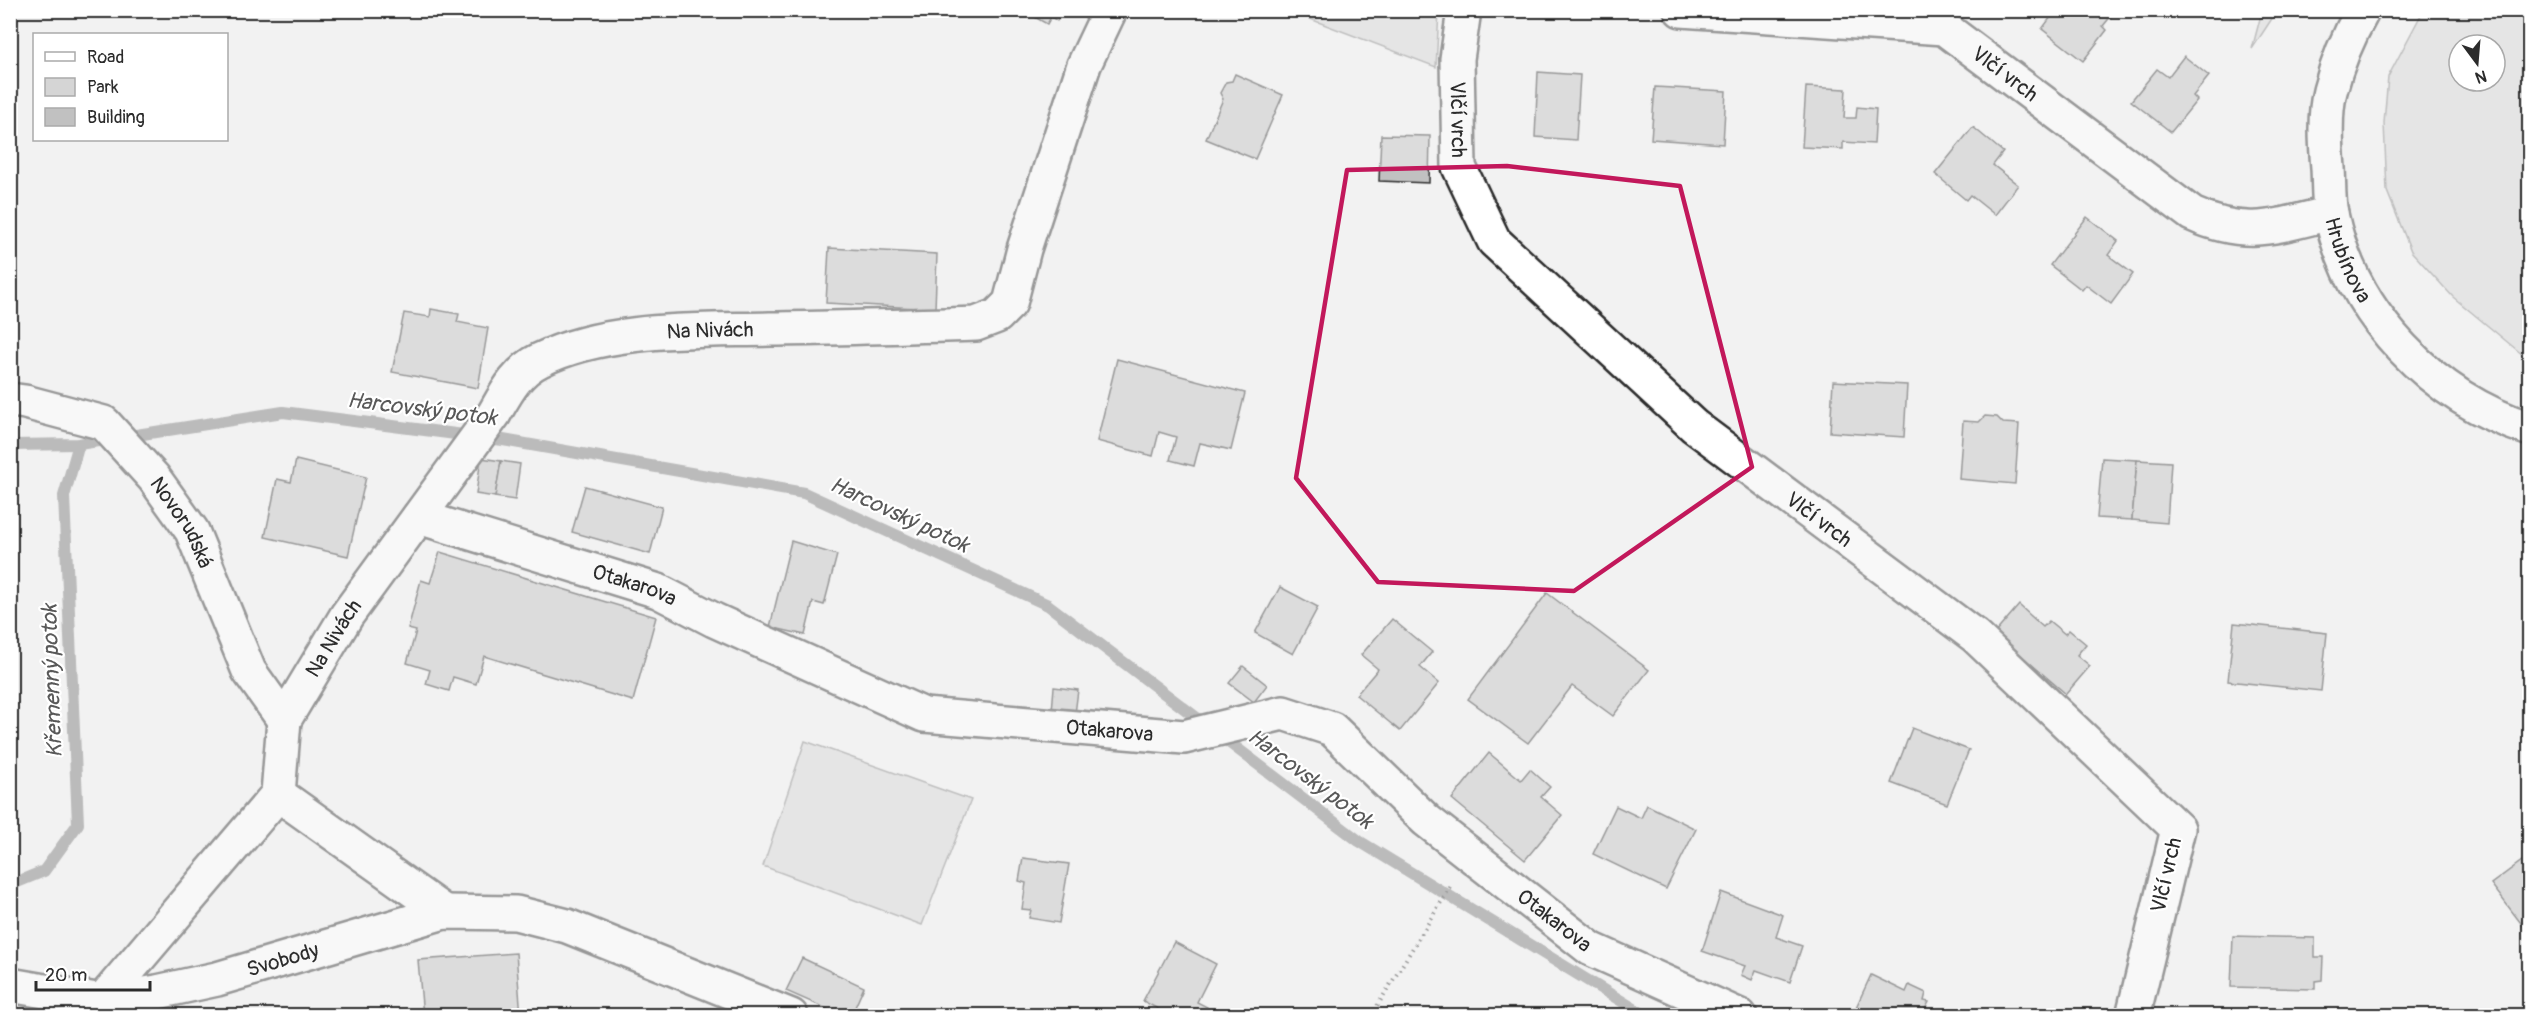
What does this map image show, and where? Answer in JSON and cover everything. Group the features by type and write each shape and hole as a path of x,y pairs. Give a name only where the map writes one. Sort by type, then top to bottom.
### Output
{"street":[{"name":"Na Nivách","path":"284,720 347,615 494,414 514,379 538,360 568,349 617,337 702,331 976,324 997,316 1010,303 1024,249 1084,65 1110,10"},
{"name":"Vlčí vrch","path":"1464,10 1457,59 1459,167 1494,242 1695,426 1975,636 2178,829 2133,1016"},
{"name":"Vlčí vrch","path":"1681,10 1944,28 2192,214 2217,225 2260,230 2331,213"},
{"name":"Hrubínova","path":"2363,10 2349,35 2329,92 2326,146 2331,213 2344,259 2376,315 2401,348 2426,372 2456,396 2507,422 2529,429"},
{"name":"Novorudská","path":"10,400 104,423 154,478 192,531 249,671 284,720"},
{"name":"Otakarova","path":"419,517 658,591 714,620 924,715 1184,737 1283,713 1332,729 1426,820 1591,949 1740,1016"},
{"path":"93,1008 278,794 284,720"},
{"path":"278,794 444,912"},
{"name":"Svobody","path":"10,985 93,1008 217,979 444,912 516,913 567,926 790,1016"}],"path":[{"path":"10,15 15,10"},
{"path":"1411,10 1423,13 1433,10"},
{"path":"1371,1016 1434,913 1443,903"}],"highlighted area":[{"path":"1507,166 1680,186 1752,467 1574,591 1378,582 1296,478 1347,170"}],"green space":[{"path":"1280,11 1439,11 1436,67 1305,17"},
{"path":"2262,11 2277,11 2252,49"},
{"path":"2423,11 2529,11 2529,360 2453,297 2411,251 2387,191 2384,123 2388,77"},
{"path":"805,741 971,800 922,925 763,866"}],"building":[{"path":"1022,10 1063,10 1057,21 1051,17 1047,24"},
{"path":"2056,10 2116,10 2103,26 2107,30 2083,61 2042,29"},
{"path":"2184,56 2209,76 2193,96 2197,100 2171,132 2131,101 2157,69 2168,77"},
{"path":"1538,72 1580,75 1576,140 1535,137"},
{"path":"1235,74 1283,95 1255,159 1206,139 1223,99 1220,93 1226,82 1232,81"},
{"path":"1655,87 1726,91 1723,144 1651,139"},
{"path":"1806,87 1846,89 1844,118 1856,118 1857,107 1876,109 1874,144 1843,142 1843,149 1802,147"},
{"path":"1973,127 2003,152 1993,165 2018,185 1995,215 1970,195 1966,200 1935,174"},
{"path":"1381,135 1430,136 1429,183 1379,181"},
{"path":"2087,217 2118,241 2108,255 2133,274 2111,304 2086,285 2082,290 2050,265"},
{"path":"829,248 937,254 935,309 826,303"},
{"path":"431,309 459,314 457,322 488,328 478,388 392,372 404,313 430,317"},
{"path":"1117,359 1245,393 1231,450 1200,443 1194,466 1170,460 1176,437 1159,432 1153,456 1097,441"},
{"path":"1833,381 1907,385 1904,437 1830,432"},
{"path":"1985,416 1997,417 2003,423 2019,424 2015,484 1959,479 1963,421 1979,422"},
{"path":"481,458 501,461 495,497 476,494"},
{"path":"2102,458 2137,460 2132,520 2097,518"},
{"path":"296,460 366,477 348,556 265,537 277,479 291,482"},
{"path":"2137,460 2171,462 2167,523 2132,520"},
{"path":"501,461 520,464 515,500 495,497"},
{"path":"585,486 662,507 650,554 572,532"},
{"path":"791,541 837,555 824,605 813,602 805,635 770,627"},
{"path":"440,552 656,617 633,701 484,656 476,684 453,677 449,691 426,684 430,670 407,663 416,631 408,629 421,580 430,583"},
{"path":"1280,587 1318,607 1293,654 1255,633"},
{"path":"1547,593 1649,670 1613,716 1572,686 1528,743 1468,699"},
{"path":"2019,605 2043,627 2049,621 2065,634 2069,630 2086,644 2077,655 2090,666 2066,694 1995,633"},
{"path":"1392,619 1432,652 1420,667 1439,683 1400,731 1356,695 1378,669 1361,655"},
{"path":"2234,623 2327,633 2321,691 2228,681"},
{"path":"1243,666 1267,685 1254,702 1229,683"},
{"path":"1054,687 1078,690 1075,714 1052,711"},
{"path":"1912,728 1969,750 1947,804 1891,783"},
{"path":"1489,753 1521,780 1530,769 1550,787 1541,797 1562,815 1525,860 1452,799"},
{"path":"1647,805 1696,829 1666,889 1593,854 1616,806 1641,818"},
{"path":"2530,855 2530,935 2491,884"},
{"path":"1023,858 1069,864 1059,923 1029,918 1031,910 1022,909 1026,883 1019,881"},
{"path":"1721,892 1783,915 1776,937 1802,946 1790,982 1756,970 1752,980 1741,975 1745,966 1702,951"},
{"path":"2233,936 2315,938 2315,957 2323,957 2322,980 2315,981 2315,989 2231,987"},
{"path":"1174,942 1216,964 1197,1002 1207,1007 1202,1016 1171,1016 1143,1001"},
{"path":"516,953 521,1016 423,1016 418,960"},
{"path":"802,958 864,987 851,1016 843,1016 786,991"},
{"path":"1871,975 1906,992 1909,985 1926,993 1924,1001 1929,1002 1923,1013 1929,1016 1852,1016"}],"waterway":[{"name":"Harcovský potok","path":"10,445 79,444 283,412 503,440 804,493 1048,605 1359,841 1646,1016"},
{"name":"Křemenný potok","path":"10,885 44,871 78,824 64,496 79,444"}]}
